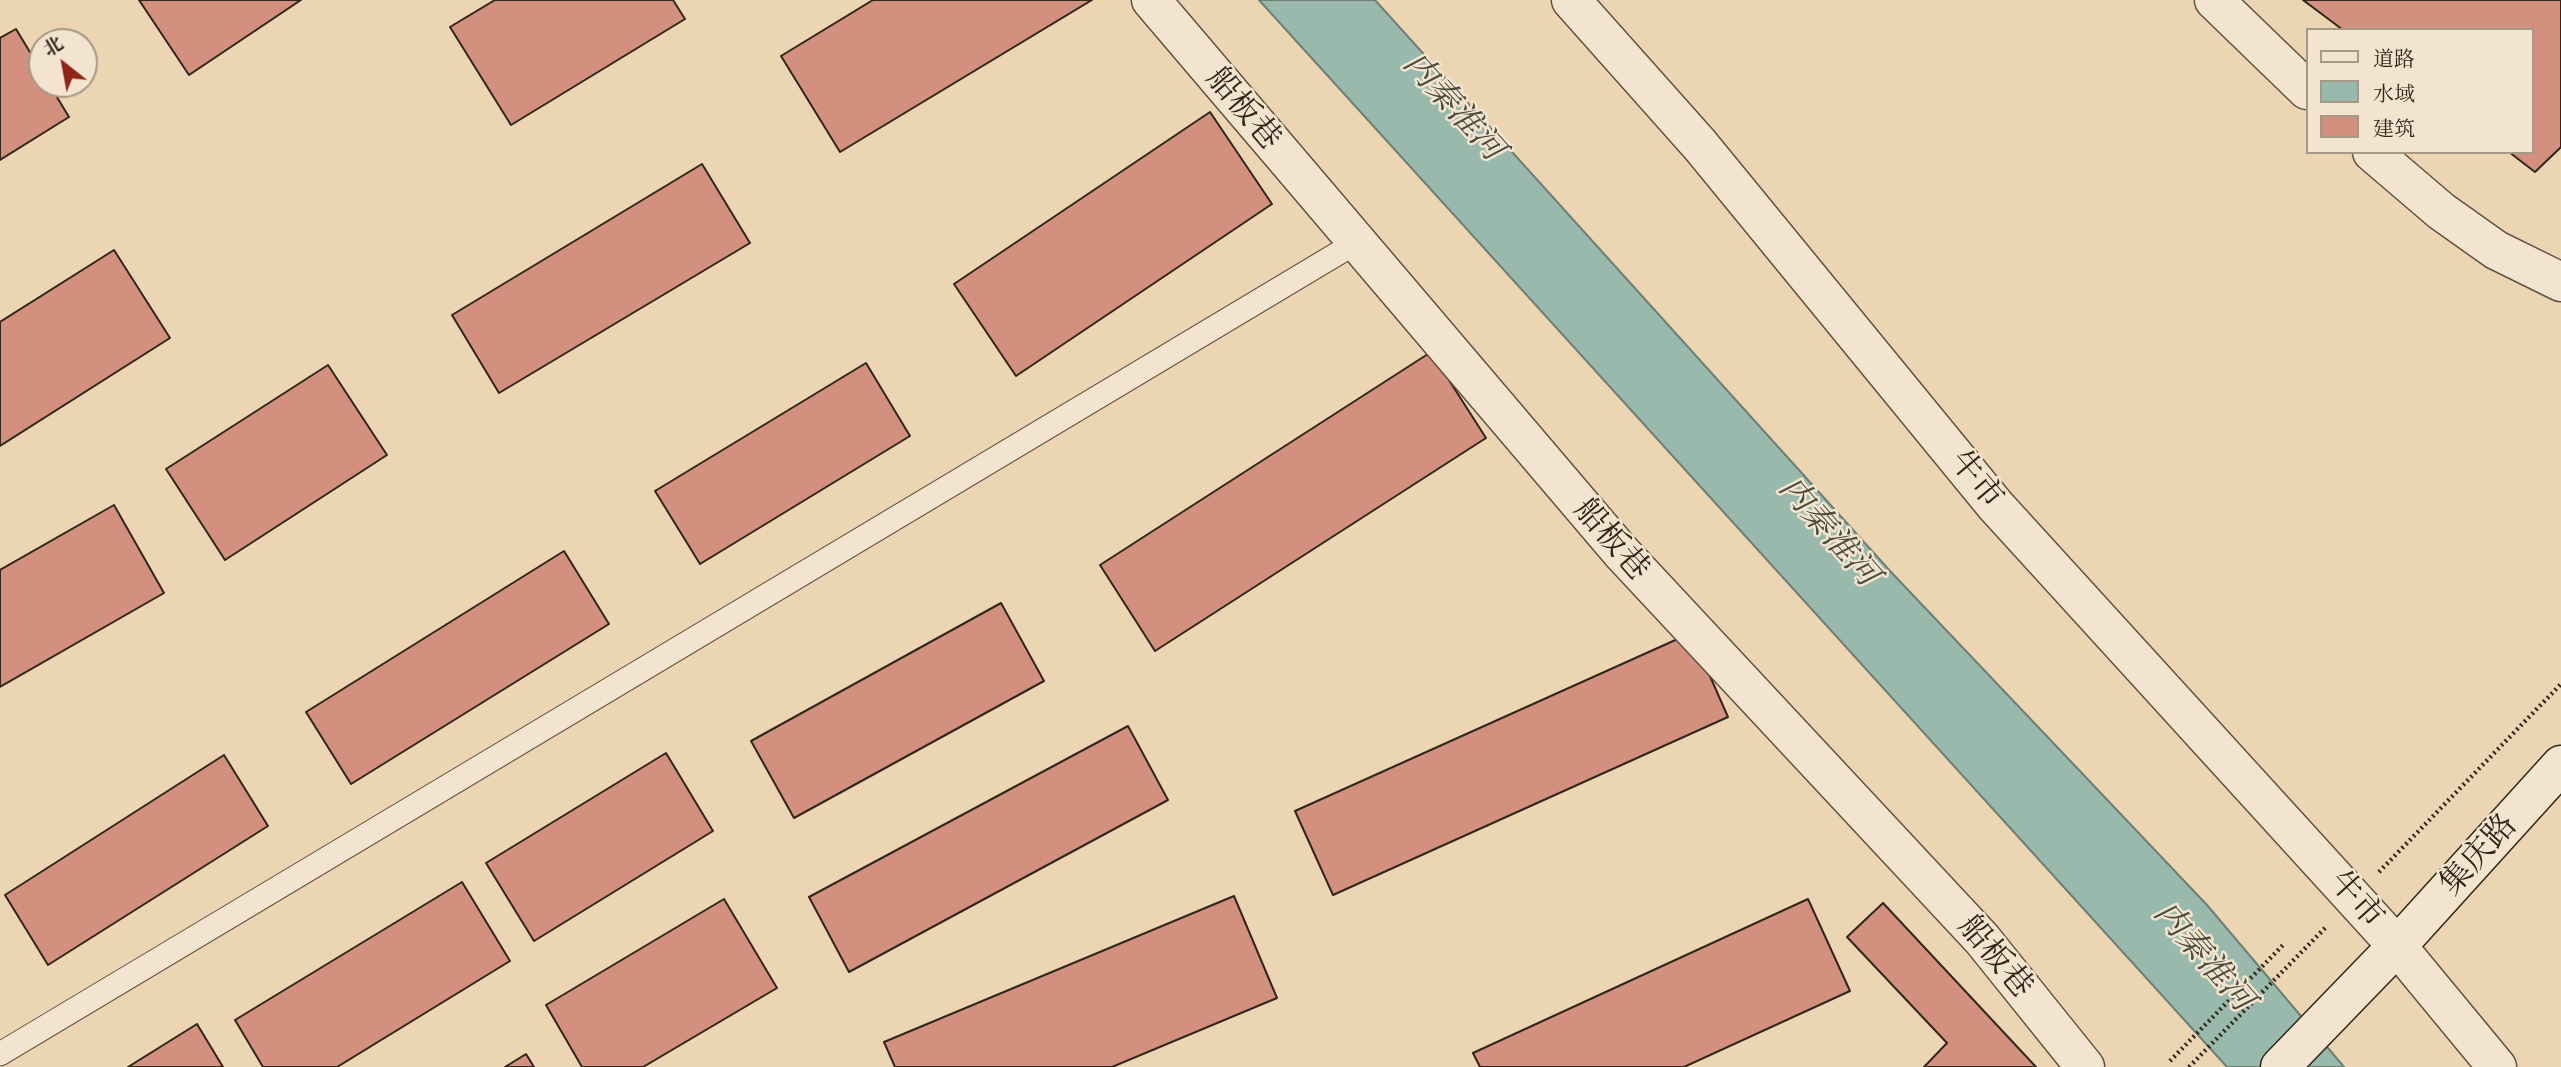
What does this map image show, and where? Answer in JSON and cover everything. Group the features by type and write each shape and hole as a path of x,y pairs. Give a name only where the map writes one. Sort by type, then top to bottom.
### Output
{"street":[{"name":"船板巷","path":"1151,0 1620,552 1982,939 2085,1067"},
{"name":"牛市","path":"1571,0 1700,145 1995,505 2398,946 2497,1067"},
{"path":"2214,0 2306,89"},
{"path":"2374,154 2441,211 2496,250 2561,282"},
{"name":"集庆路","path":"2280,1067 2398,946 2561,765"}],"lane":[{"path":"0,1054 1357,242"}],"path":[{"path":"2189,1067 2561,684"},
{"path":"2170,1061 2284,944"}],"water":[{"name":"内秦淮河","path":"1259,0 1375,0 1891,572 2207,905 2344,1067 2227,1067"}],"building":[{"path":"139,0 301,0 189,75"},
{"path":"495,0 673,0 685,19 511,125 450,27"},
{"path":"873,0 1092,0 840,152 781,56"},
{"path":"2303,0 2561,0 2561,147 2535,172 2512,154 2533,154 2533,28 2340,28"},
{"path":"16,29 28,49 28,98 57,98 69,117 0,160 0,38"},
{"path":"1210,112 1272,204 1016,376 954,284"},
{"path":"702,164 750,243 499,393 452,315"},
{"path":"114,250 170,338 0,446 0,322"},
{"path":"1431,352 1486,438 1155,651 1100,565"},
{"path":"866,363 910,436 700,564 655,491"},
{"path":"328,365 387,455 225,560 166,469"},
{"path":"114,505 164,593 0,687 0,570"},
{"path":"564,551 609,624 351,784 306,712"},
{"path":"1001,603 1044,681 794,818 751,741"},
{"path":"1691,633 1728,717 1333,895 1295,811"},
{"path":"1128,726 1168,800 849,972 809,897"},
{"path":"666,753 713,831 534,941 486,863"},
{"path":"224,755 268,826 48,965 5,895"},
{"path":"462,882 510,961 337,1067 263,1067 235,1020"},
{"path":"1234,896 1277,998 1112,1067 895,1067 884,1042"},
{"path":"724,899 777,988 643,1067 582,1067 546,1005"},
{"path":"1808,899 1850,991 1684,1067 1480,1067 1473,1053"},
{"path":"1883,903 2036,1067 1924,1067 1947,1043 1847,937"},
{"path":"197,1024 223,1067 128,1067"},
{"path":"526,1054 534,1067 505,1067"}]}
